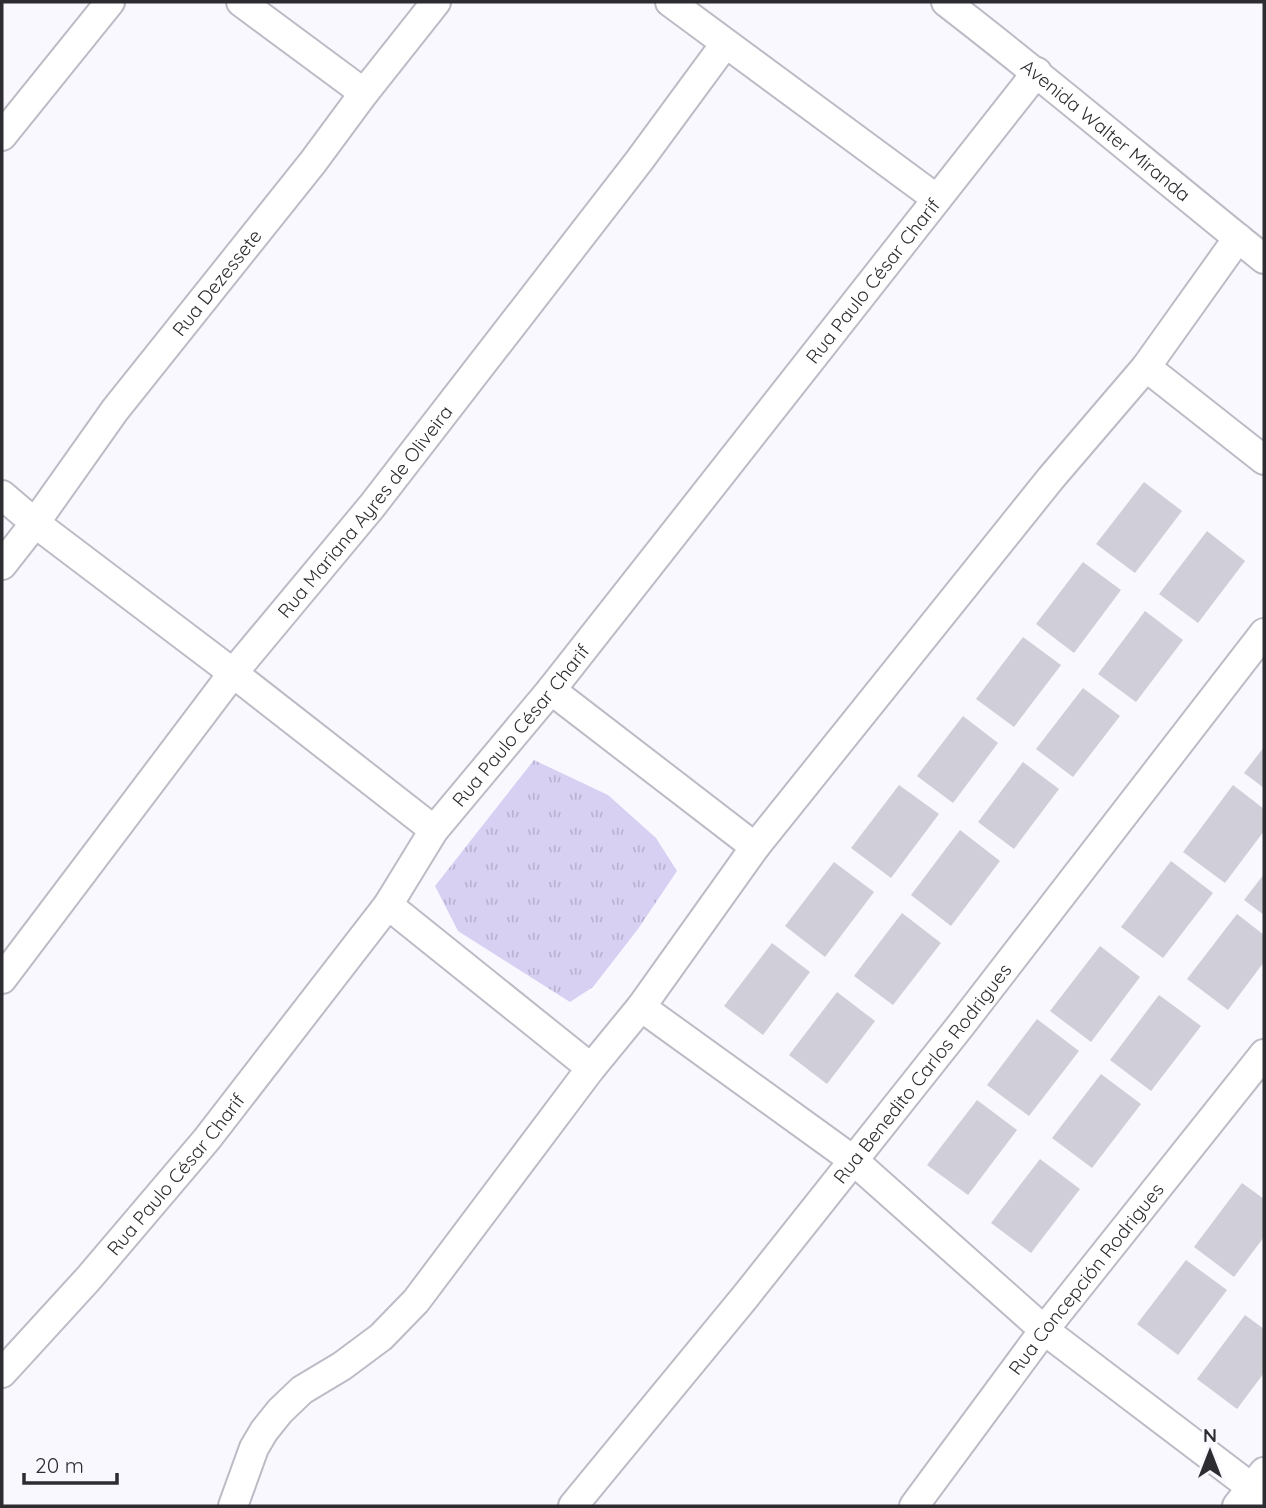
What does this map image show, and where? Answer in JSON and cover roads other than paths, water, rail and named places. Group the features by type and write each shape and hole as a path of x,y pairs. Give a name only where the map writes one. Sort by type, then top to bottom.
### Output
{"street":[{"path":"2,136 110,2"},
{"path":"241,2 365,93"},
{"name":"Rua Dezessete","path":"2,565 115,410 313,162 436,2"},
{"path":"670,2 937,199"},
{"name":"Avenida Walter Miranda","path":"946,2 1037,72 1264,259"},
{"name":"Rua Mariana Ayres de Oliveira","path":"2,979 233,673 397,473 639,161 725,44"},
{"name":"Rua Paulo César Charif","path":"2,1373 88,1279 207,1139 388,905 435,830 551,690 1037,72"},
{"path":"233,1506 254,1448 264,1431 302,1390 342,1366 381,1337 415,1301 591,1068 641,1007 755,848 1051,478 1146,367 1238,238"},
{"path":"1146,367 1264,460"},
{"path":"2,495 435,830"},
{"name":"Rua Benedito Carlos Rodrigues","path":"573,1506 745,1297 961,1025 1264,633"},
{"path":"551,690 755,848"},
{"path":"388,905 591,1068"},
{"path":"641,1007 853,1160 1044,1329 1254,1490"},
{"name":"Rua Concepción Rodrigues","path":"914,1506 1044,1329 1264,1054"}]}
